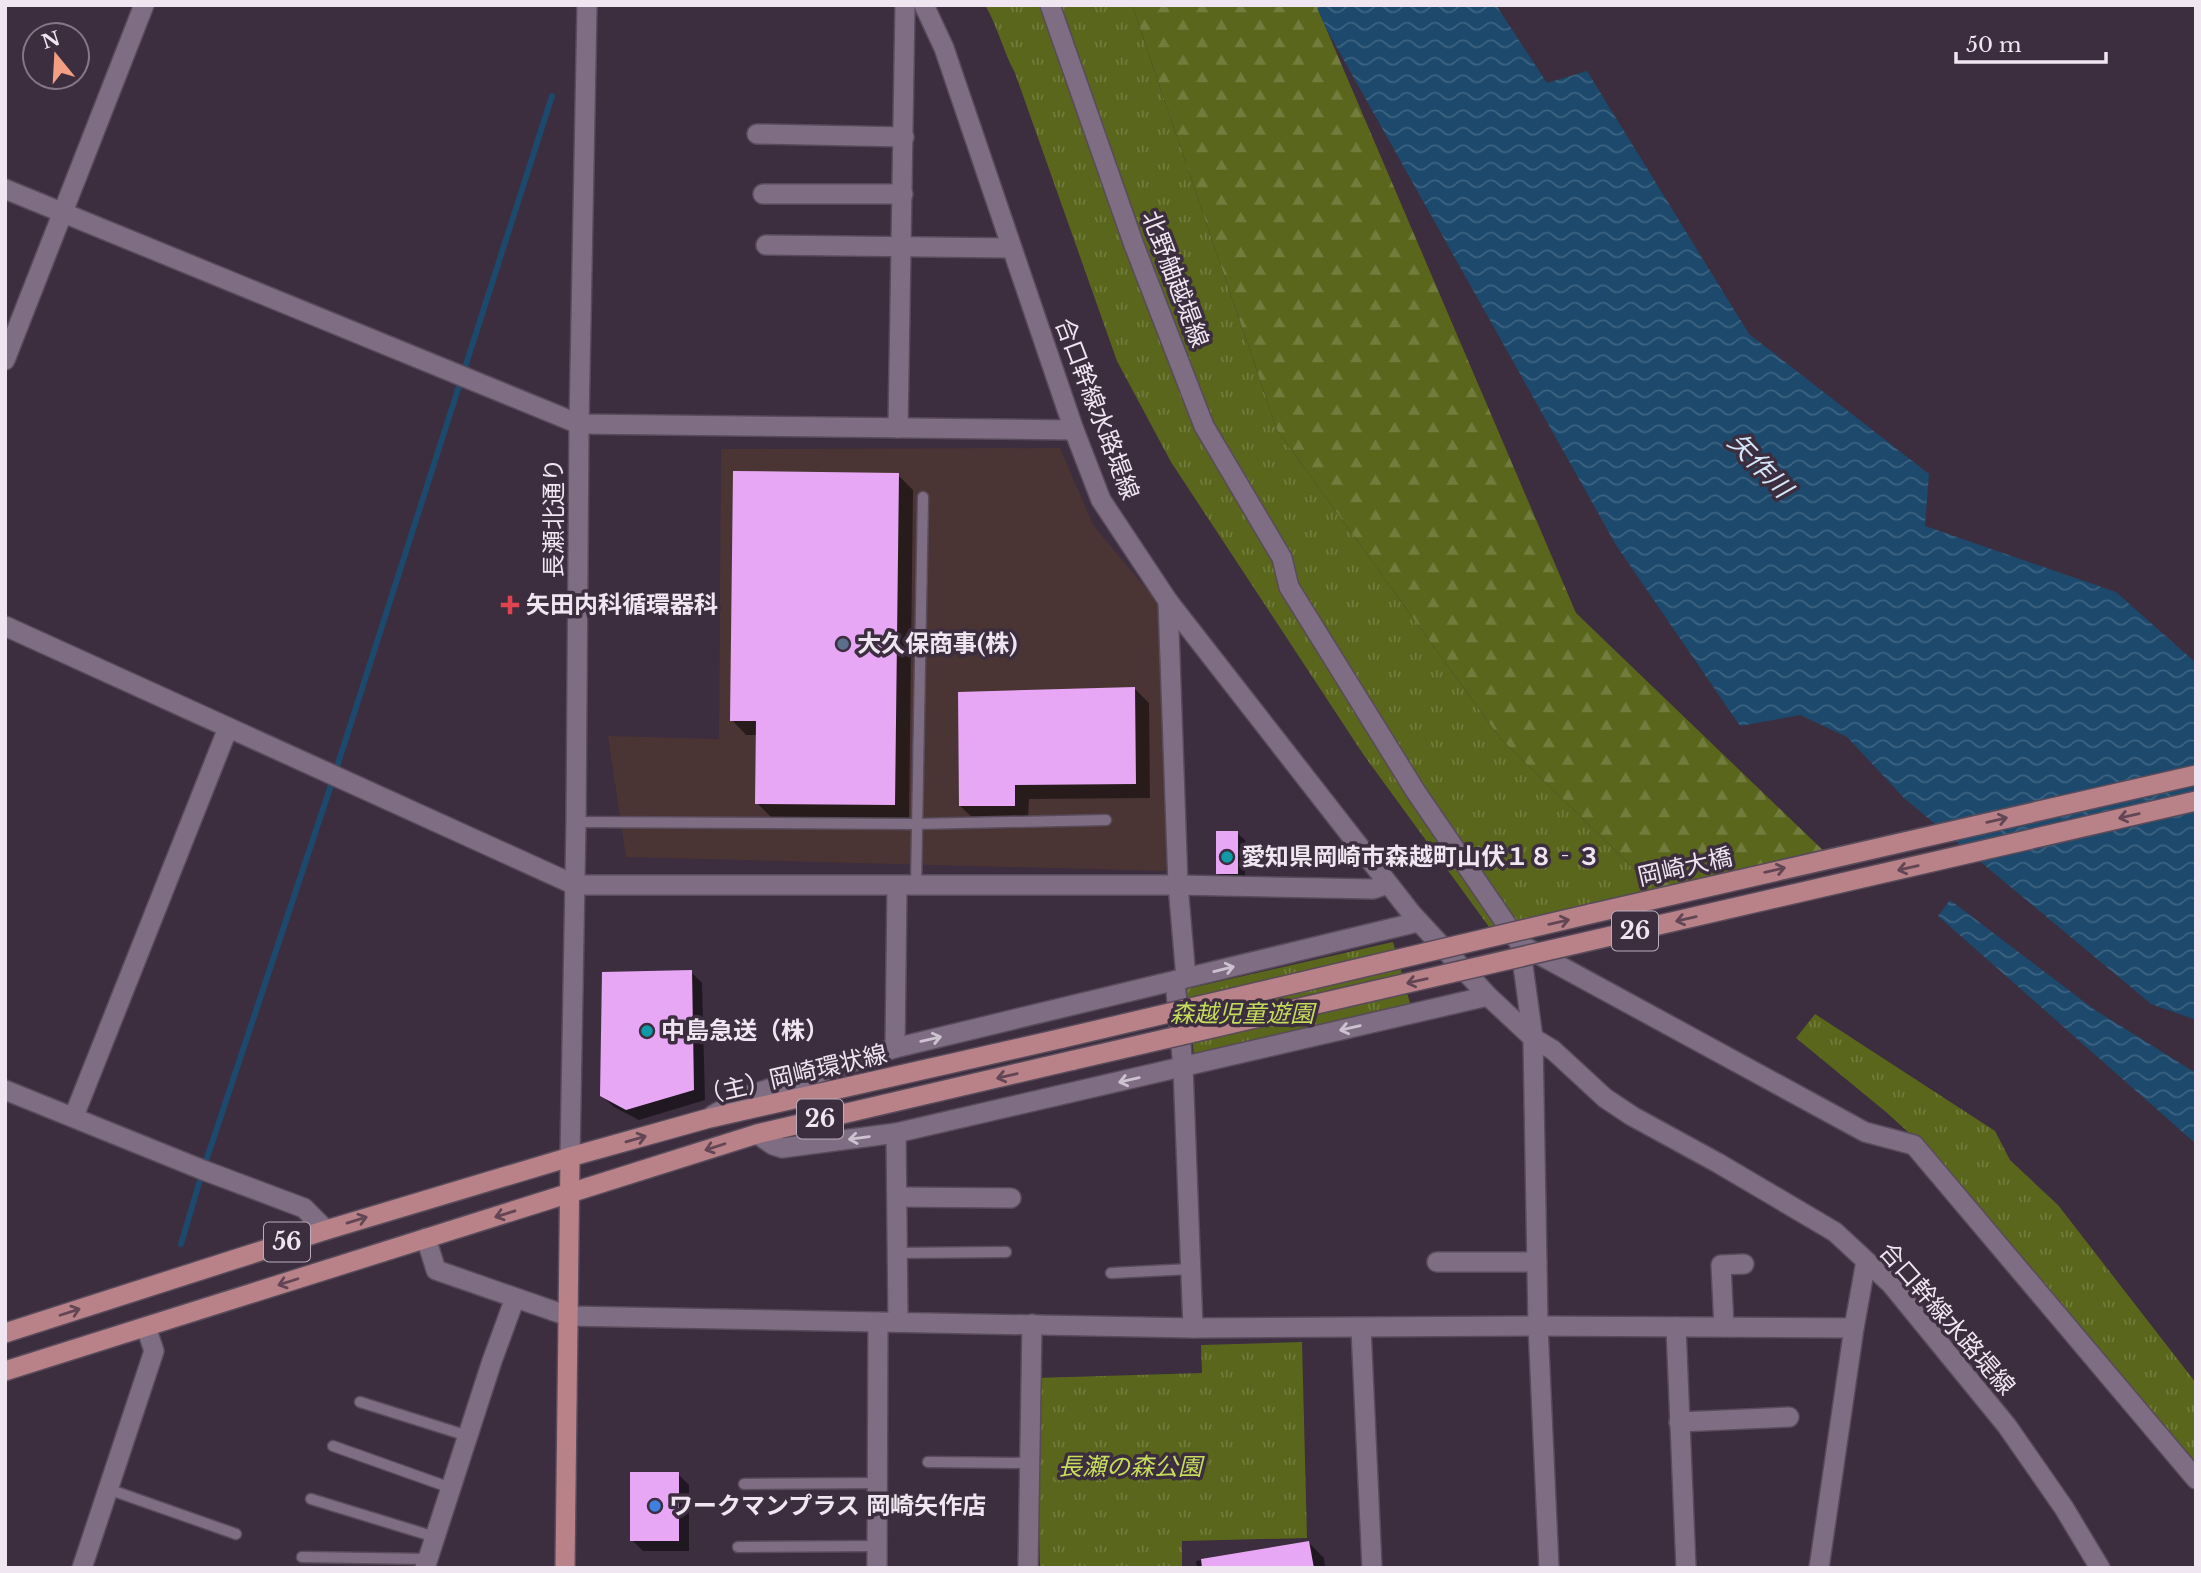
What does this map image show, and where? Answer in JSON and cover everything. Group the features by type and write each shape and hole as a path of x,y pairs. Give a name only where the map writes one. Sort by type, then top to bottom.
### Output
{"main road":[{"name":"岡崎大橋","path":"1063,1038 1830,857 2196,775"},
{"name":"岡崎大橋","path":"1074,1060 2196,801"},
{"name":"（主）岡崎環状線","path":"570,1157 706,1119 1063,1038"},
{"name":"（主）岡崎環状線","path":"570,1194 757,1134 1074,1060"},
{"path":"565,1568 570,1157"},
{"name":"56","path":"5,1333 326,1230 570,1157"},
{"name":"56","path":"5,1370 570,1194"}],"street":[{"path":"5,360 144,5"},
{"name":"長瀬北通り","path":"570,1157 587,5"},
{"path":"898,428 905,5"},
{"name":"合口幹線水路堤線","path":"924,5 944,48 1010,248 1101,500 1168,601 1418,922 1488,996 1605,1098 1835,1232 1891,1284 2007,1426 2064,1508 2100,1568"},
{"name":"北野舳越堤線","path":"1050,5 1134,245 1204,426 1282,558 1289,587 1416,792 1520,944"},
{"path":"757,134 904,137"},
{"path":"5,189 579,424 1074,430"},
{"path":"763,194 902,194"},
{"path":"766,245 1010,248"},
{"path":"1168,601 1193,1328"},
{"path":"5,626 575,885 1373,889 1388,884"},
{"path":"74,1116 228,728"},
{"path":"895,1048 907,886"},
{"path":"706,1119 747,1096 895,1048 1418,922"},
{"path":"1520,944 1533,1038 1538,1326 1549,1568"},
{"path":"1520,944 1865,1132 1914,1145 2196,1479"},
{"path":"757,1134 782,1148 896,1133 1488,996"},
{"path":"5,1090 304,1208 326,1230"},
{"path":"877,1568 877,1483 888,1322 896,1253 896,1133"},
{"path":"897,1197 1011,1198"},
{"path":"426,1238 436,1270 568,1316 1193,1328 1854,1328"},
{"path":"1819,1568 1866,1261"},
{"path":"1437,1262 1537,1262"},
{"path":"1724,1327 1721,1265 1744,1264"},
{"path":"427,1563 514,1298"},
{"path":"1028,1568 1032,1324"},
{"path":"82,1568 154,1351 146,1327"},
{"path":"1676,1327 1686,1568"},
{"path":"1361,1328 1372,1568"},
{"path":"1679,1422 1789,1417"}],"lane":[{"path":"907,886 916,824 923,497"},
{"path":"576,822 916,824 1106,820"},
{"path":"896,1253 1006,1252"},
{"path":"1111,1273 1191,1269"},
{"path":"360,1402 468,1436"},
{"path":"333,1446 451,1488"},
{"path":"928,1462 1029,1463"},
{"path":"744,1484 877,1483"},
{"path":"108,1489 236,1534"},
{"path":"311,1499 435,1537"},
{"path":"738,1547 877,1546"},
{"path":"302,1557 427,1563"}],"shaded area":[{"path":"1060,448 1093,525 1160,605 1167,871 626,857 608,736 719,739 721,449"}],"green space":[{"path":"985,5 1132,5 1277,430 1500,738 1663,897 1590,914 1520,944 1500,942 1363,754 1171,462 1117,361 1015,73"},
{"path":"1132,5 1316,5 1576,613 1830,857 1663,897 1500,738 1277,430"},
{"name":"森越児童遊園","path":"1393,942 1413,1014 1195,1063 1186,989"},
{"path":"1815,1014 1995,1131 2010,1160 2058,1205 2196,1383 2196,1471 1918,1141 1796,1038"},
{"name":"長瀬の森公園","path":"1302,1342 1307,1538 1182,1541 1182,1568 1040,1568 1035,1378 1202,1373 1201,1345"}],"water":[{"name":"矢作川","path":"1316,5 1496,5 1547,83 1587,71 1749,334 1929,474 1925,526 2116,592 2196,663 2196,1020 2151,1004 1904,798 1847,737 1800,715 1740,726 1616,545 1327,30"},
{"path":"1950,900 2095,1010 2196,1073 2196,1144 1938,916"}],"building":[{"path":"733,471 899,473 895,805 755,804 756,721 730,721"},
{"path":"1135,687 1136,784 1015,785 1015,806 959,806 958,692"},
{"name":"愛知県岡崎市森越町山伏１８‐３","path":"1216,831 1238,831 1238,874 1216,874"},
{"name":"中島急送（株）","path":"692,970 694,1090 626,1110 600,1096 602,972"},
{"name":"ワークマンプラス 岡崎矢作店","path":"630,1472 679,1472 679,1541 630,1541"},
{"path":"1309,1541 1314,1568 1202,1568 1201,1559"}],"waterway":[{"path":"181,1244 552,96"}],"place":[{"name":"矢田内科循環器科","path":"510,605"},
{"name":"大久保商事(株)","path":"843,644"},
{"name":"愛知県岡崎市森越町山伏１８‐３","path":"1227,857"},
{"name":"中島急送（株）","path":"647,1031"},
{"name":"ワークマンプラス 岡崎矢作店","path":"655,1506"}]}
